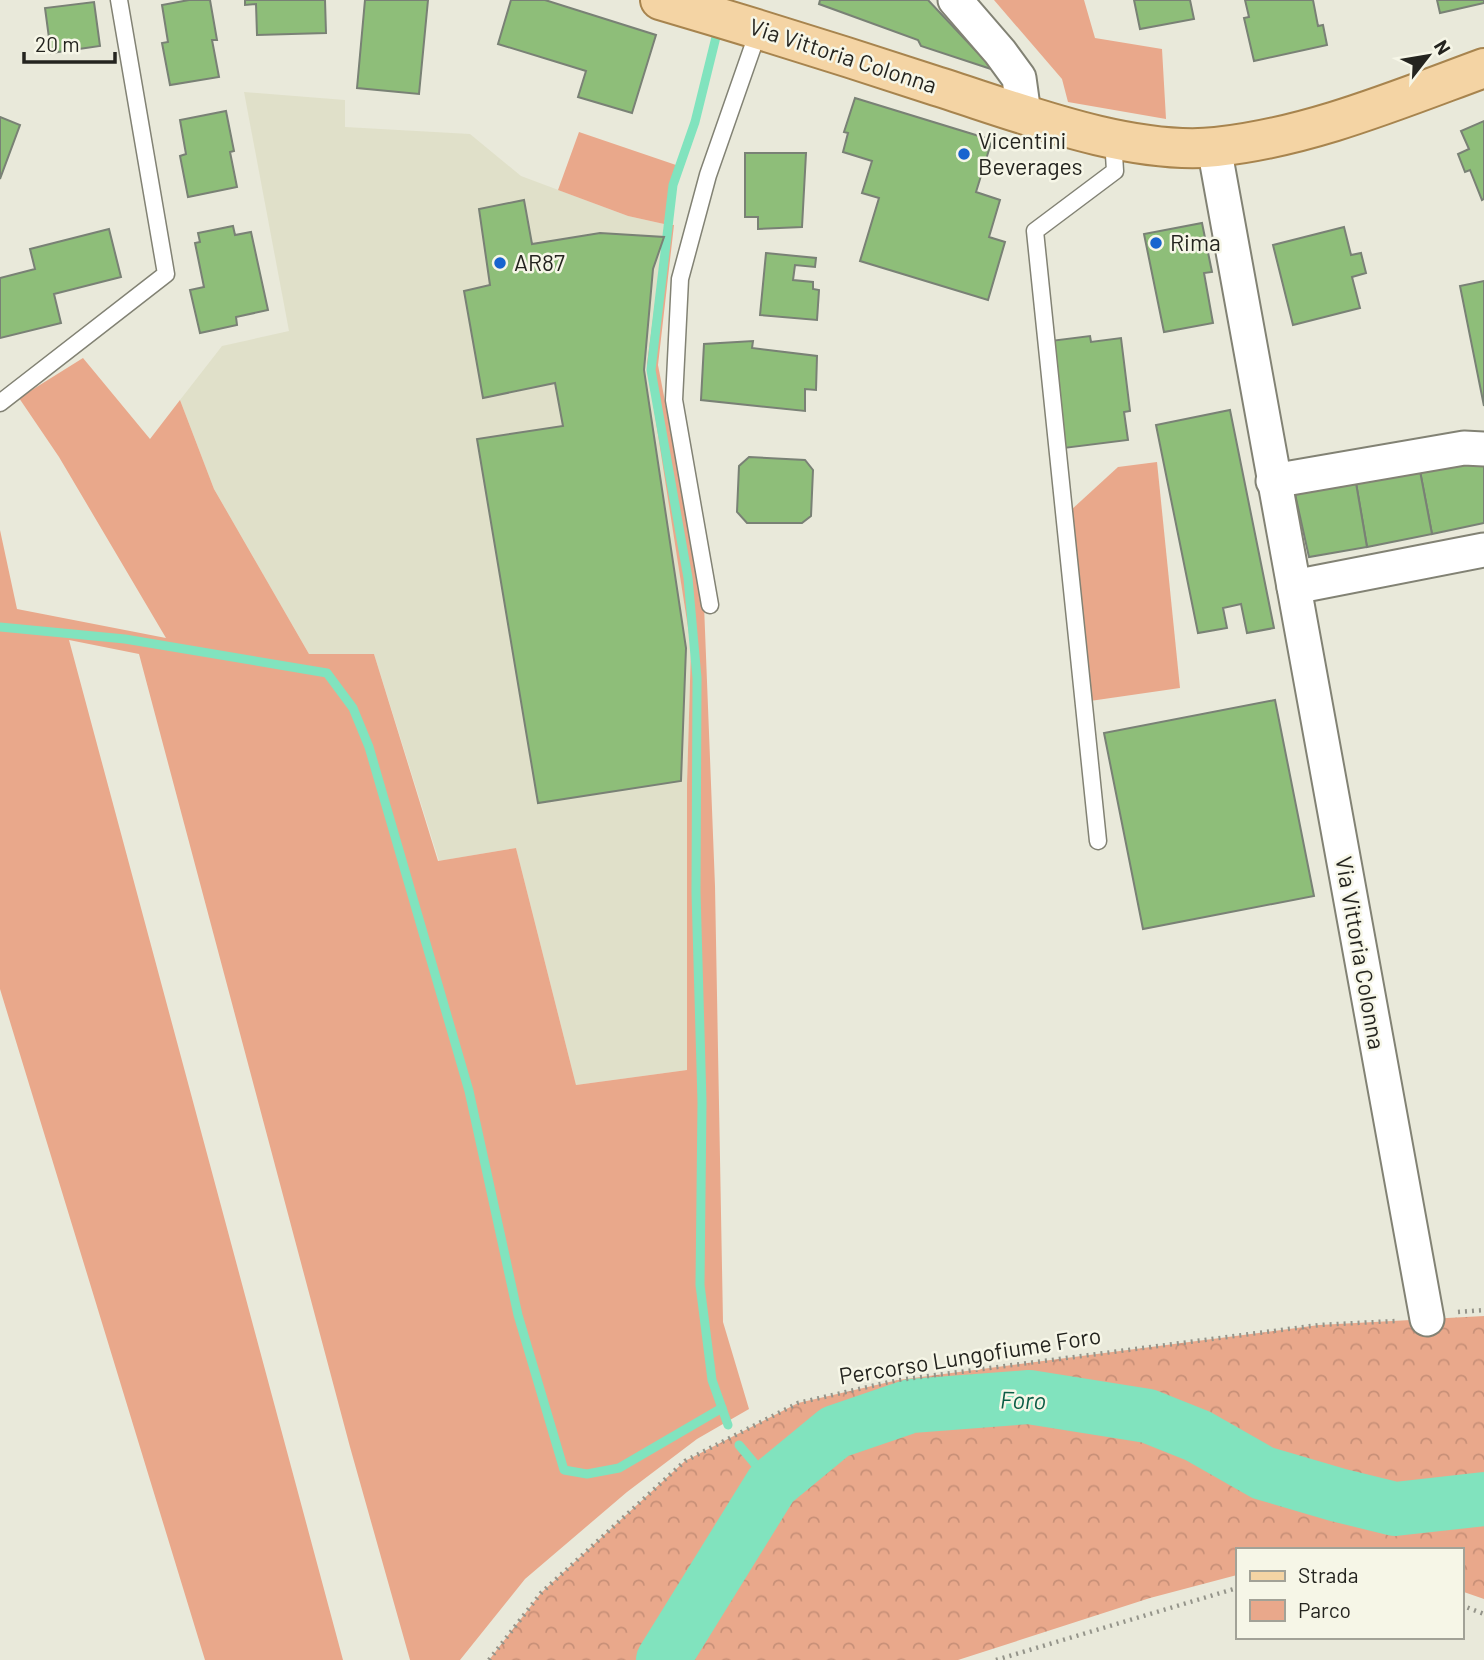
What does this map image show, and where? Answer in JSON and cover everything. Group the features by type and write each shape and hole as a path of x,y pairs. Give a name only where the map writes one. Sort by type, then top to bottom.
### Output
{"main road":[{"name":"Via Vittoria Colonna","path":"660,0 1092,135 1214,147 1307,130 1484,68"}],"street":[{"path":"955,0 1019,78 1024,114"},
{"name":"Via Vittoria Colonna","path":"1214,147 1427,1319"},
{"path":"1273,481 1464,448 1484,449"},
{"path":"1294,587 1484,550"}],"lane":[{"path":"0,404 166,274 119,0"},
{"path":"710,605 674,400 680,279 708,175 759,29"},
{"path":"1098,841 1035,231 1115,171 1113,138"}],"path":[{"name":"Percorso Lungofiume Foro","path":"489,1660 541,1593 685,1461 797,1403 926,1376 1319,1325 1427,1319"},
{"path":"996,1660 1236,1588"},
{"path":"1463,1606 1484,1614"}],"shaded area":[{"path":"244,92 345,100 345,127 470,134 521,176 628,216 664,224 648,364 691,647 687,784 687,1070 576,1085 516,848 439,861 374,654 309,654 214,489 180,400 222,346 289,331"}],"green space":[{"path":"994,0 1084,0 1095,38 1162,49 1166,119 1068,102 1062,79"},
{"path":"579,132 676,165 664,224 628,216 558,190"},
{"path":"664,224 674,225 658,365 704,605 715,886 723,1322 749,1409 697,1439 627,1492 525,1579 460,1660 410,1660 350,1447 139,654 69,640 343,1660 205,1660 0,989 0,530 17,609 166,638 59,457 19,398 83,358 150,439 180,400 214,489 309,654 374,654 438,861 516,848 576,1085 687,1070 687,784 691,647 647,364"},
{"path":"1157,462 1180,688 1090,701 1070,511 1118,467"},
{"path":"1484,1316 1484,1599 1463,1592 1463,1548 1236,1548 1236,1575 1150,1598 958,1660 489,1660 541,1593 685,1461 798,1403 898,1380 1319,1325"}],"building":[{"path":"189,0 210,0 217,40 212,40 219,77 170,85 162,43 168,42 162,5"},
{"path":"245,0 325,0 326,33 257,35 256,4 245,5"},
{"path":"365,0 428,0 419,94 357,88"},
{"path":"511,0 545,0 656,35 632,113 578,97 586,71 498,44"},
{"path":"820,0 928,0 994,70 921,46 918,40 819,4"},
{"path":"1134,0 1190,0 1194,19 1140,29"},
{"path":"1245,0 1313,0 1318,26 1323,25 1327,45 1254,61 1244,18 1249,17"},
{"path":"1437,0 1484,0 1484,3 1440,13"},
{"path":"94,2 100,46 51,53 45,8"},
{"path":"855,98 992,140 976,192 1000,200 989,237 1005,242 988,300 860,261 879,198 862,193 872,161 843,152 848,133 844,132"},
{"path":"226,111 234,151 230,152 237,187 188,197 180,156 186,154 180,120"},
{"path":"0,117 20,125 0,179"},
{"path":"1484,121 1482,200 1470,170 1465,172 1458,154 1469,149 1461,131"},
{"path":"745,153 806,153 802,227 758,229 758,217 745,217"},
{"path":"524,200 532,244 600,233 664,237 653,269 644,370 686,648 681,781 538,803 477,439 563,426 555,383 483,398 464,291 490,285 479,209"},
{"path":"1202,223 1212,272 1204,273 1213,323 1164,332 1144,234"},
{"path":"233,226 235,235 251,232 268,310 236,317 237,325 200,333 190,290 204,287 195,243 200,242 198,233"},
{"path":"1344,227 1351,255 1361,253 1366,273 1352,277 1360,308 1293,325 1273,245"},
{"path":"109,229 121,277 54,294 61,323 0,338 0,278 35,269 30,249"},
{"path":"766,253 816,258 815,267 795,265 793,280 813,282 813,289 819,290 817,320 760,315"},
{"path":"1484,281 1484,406 1460,286"},
{"path":"1090,336 1091,342 1121,338 1130,411 1124,412 1128,440 1064,448 1050,341"},
{"path":"753,341 752,348 817,356 816,390 805,389 805,411 701,400 704,344"},
{"path":"1230,410 1274,628 1247,633 1241,604 1223,608 1227,628 1198,633 1156,425"},
{"path":"749,457 805,460 813,470 811,516 802,523 747,523 737,512 739,466"},
{"path":"1484,458 1484,523 1432,534 1420,471"},
{"path":"1420,471 1432,534 1367,547 1356,483"},
{"path":"1356,483 1367,547 1309,557 1295,494"},
{"path":"1275,700 1314,896 1143,929 1104,733"}],"waterway":[{"path":"716,37 695,122 673,185 651,370 688,578 697,678 696,892 702,1102 700,1285 712,1380 728,1425"},
{"path":"0,627 125,639 327,673 353,708 369,747 469,1091 518,1315 564,1470 587,1474 619,1468 722,1408"},
{"name":"Foro","path":"663,1660 772,1484 835,1432 911,1406 1029,1397 1148,1416 1198,1436 1263,1473 1338,1495 1395,1509 1484,1499"},
{"path":"739,1445 772,1484"}],"place":[{"name":"Vicentini Beverages","path":"964,154"},
{"name":"Rima","path":"1156,243"},
{"name":"AR87","path":"500,263"}]}
